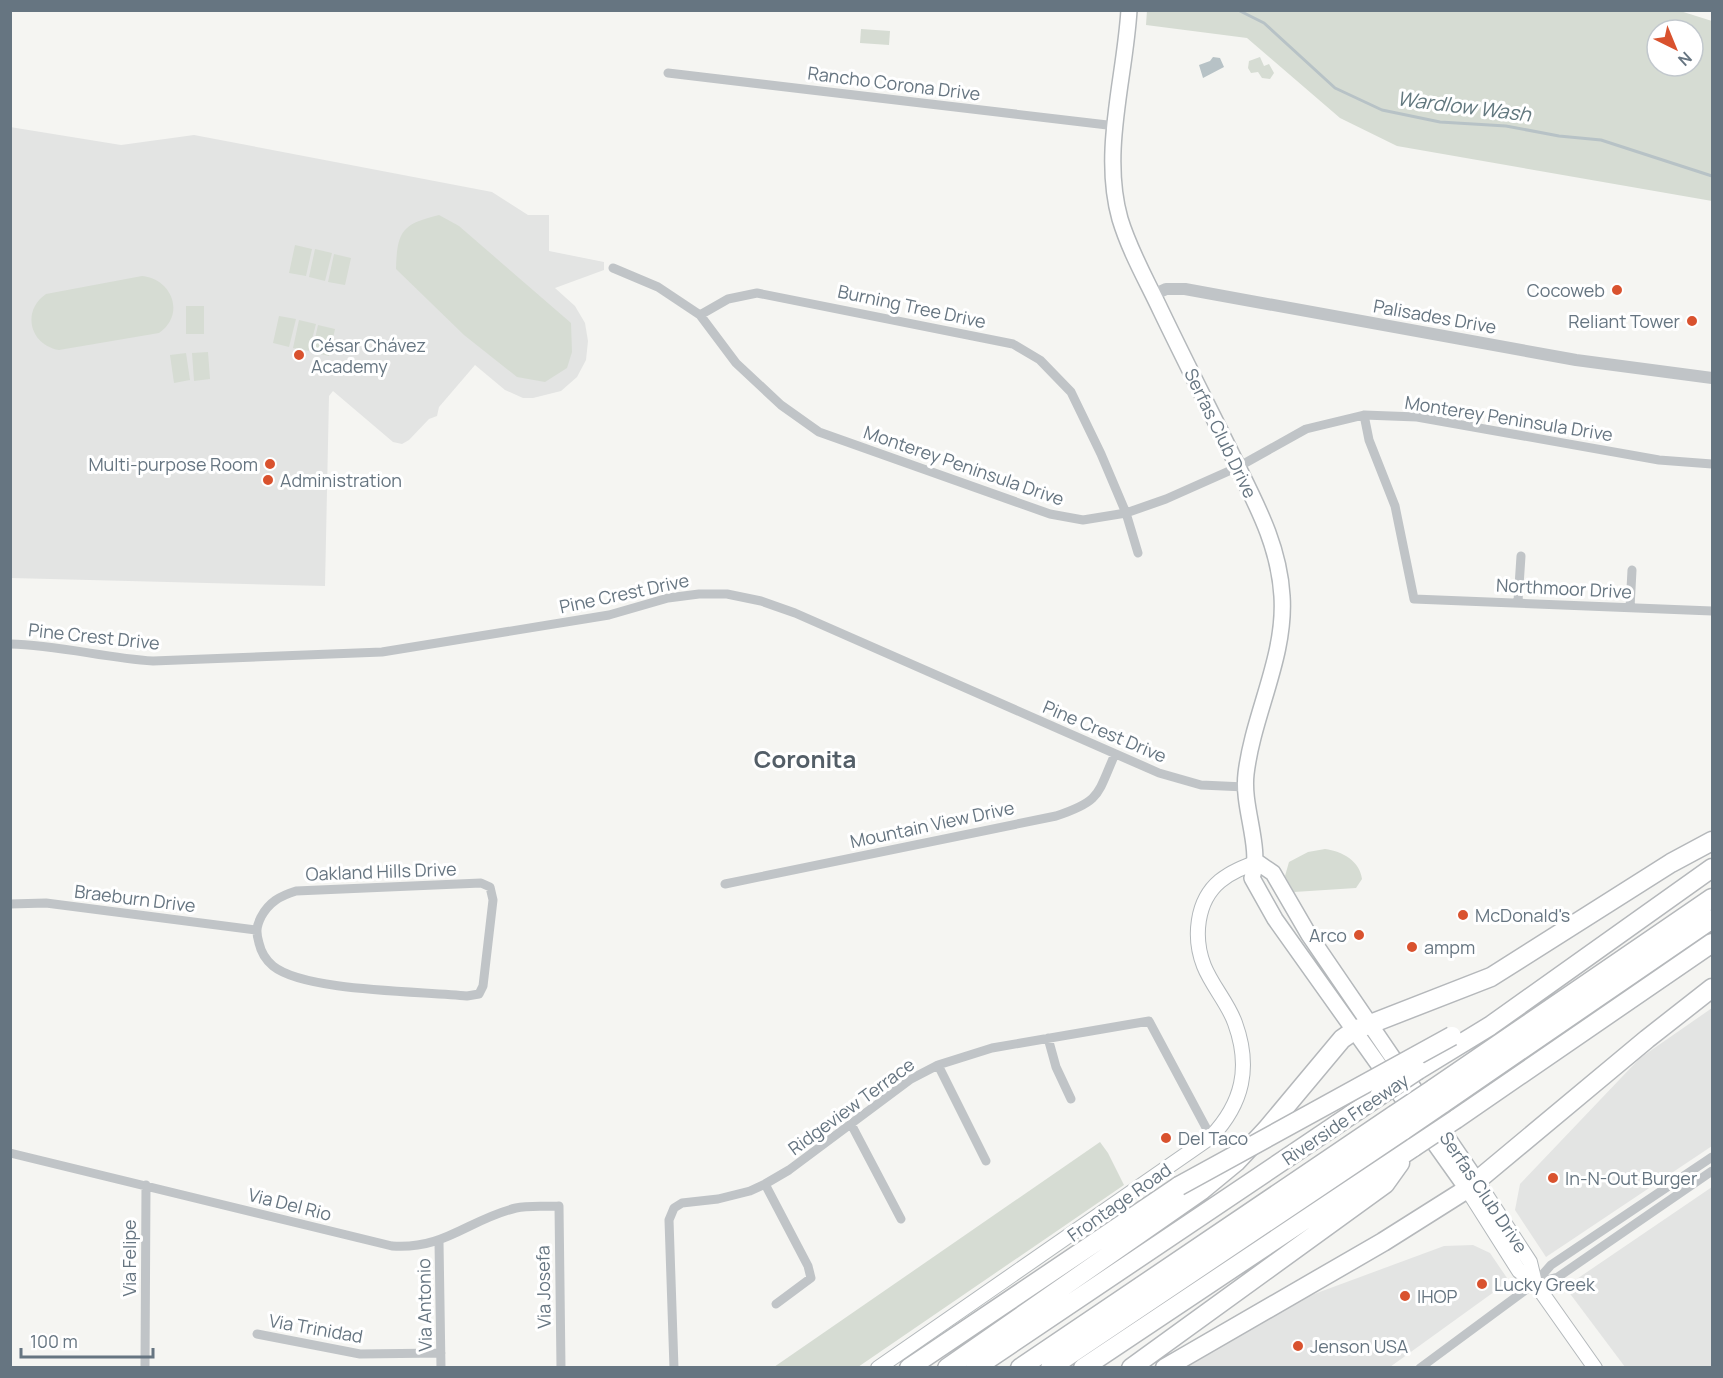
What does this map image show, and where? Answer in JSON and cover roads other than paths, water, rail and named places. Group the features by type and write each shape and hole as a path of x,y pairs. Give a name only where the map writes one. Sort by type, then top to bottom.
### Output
{"highway":[{"path":"947,1368 1202,1190 1259,1138 1342,1039 1363,1027 1491,977 1671,863 1713,841"},
{"name":"Riverside Freeway","path":"975,1368 1418,1070 1490,1026 1713,868"},
{"path":"1050,1368 1399,1123 1713,898"},
{"path":"1437,1096 1713,919"},
{"path":"1083,1368 1713,944"},
{"path":"1165,1368 1383,1242 1472,1185 1630,1053 1713,988"},
{"path":"909,1368 1179,1186 1452,1036 1490,1026"},
{"path":"1020,1368 1399,1123"},
{"path":"1131,1368 1385,1184 1411,1149"}],"main road":[{"name":"Serfas Club Drive","path":"1129,10 1116,126 1114,189 1120,219 1153,295 1272,541 1282,598 1279,643 1255,729 1245,787 1250,833 1257,862 1273,873 1363,1027 1472,1185 1519,1271 1535,1283 1595,1368"},
{"name":"Frontage Road","path":"878,1368 1212,1137 1231,1114 1238,1099 1243,1072 1241,1047 1234,1021 1204,966 1197,945 1199,920 1206,899 1219,882 1257,862"}],"street":[{"name":"Rancho Corona Drive","path":"668,72 1116,126"},
{"path":"613,268 658,287 700,315"},
{"name":"Palisades Drive","path":"1153,295 1166,289 1185,289 1585,361 1713,378"},
{"name":"Burning Tree Drive","path":"700,315 728,299 757,293 1013,344 1040,360 1071,392 1126,513 1138,553"},
{"name":"Monterey Peninsula Drive","path":"700,315 736,363 780,405 819,432 1050,514 1083,520 1126,513 1166,499 1238,467 1306,429 1364,416 1417,417 1659,460 1713,464"},
{"name":"Northmoor Drive","path":"1364,416 1369,440 1395,506 1414,599 1518,601 1713,611"},
{"path":"1518,601 1521,556"},
{"path":"1630,608 1632,570"},
{"name":"Pine Crest Drive","path":"10,644 51,646 122,659 153,661 382,652 609,615 668,598 727,594 761,601 795,614 1115,754 1180,780 1245,787"},
{"name":"Mountain View Drive","path":"725,884 1075,810 1084,806 1097,794 1115,754"},
{"name":"Oakland Hills Drive","path":"481,883 490,887 493,900 483,986 479,994 467,996 356,988 288,975 274,967 266,958 260,949 256,930 272,903 281,896 296,891 481,883"},
{"name":"Braeburn Drive","path":"10,904 46,903 256,930"},
{"name":"Ridgeview Terrace","path":"674,1368 669,1221 674,1208 682,1203 750,1191 765,1184 789,1170 911,1079 938,1065 992,1048 1149,1021 1212,1137"},
{"path":"1048,1038 1056,1067 1071,1099"},
{"path":"938,1065 986,1161"},
{"path":"851,1124 901,1219"},
{"name":"Via Del Rio","path":"10,1153 392,1246 421,1247 439,1242 499,1213 519,1207 559,1206"},
{"path":"1420,1368 1535,1283 1551,1265 1713,1156"},
{"path":"1535,1283 1558,1277 1713,1171"},
{"path":"765,1184 808,1266 811,1278 776,1304"},
{"name":"Via Felipe","path":"145,1368 146,1185"},
{"name":"Via Josefa","path":"559,1206 561,1368"},
{"name":"Via Antonio","path":"439,1242 441,1368"},
{"name":"Via Trinidad","path":"257,1334 360,1354 441,1353"}],"waterway":[{"name":"Wardlow Wash","path":"1238,10 1264,23 1335,88 1382,110 1440,122 1506,126 1559,136 1601,140 1712,176"}],"place":[{"name":"Cocoweb","path":"1617,290"},
{"name":"Reliant Tower","path":"1692,321"},
{"name":"César Chávez Academy","path":"299,355"},
{"name":"Multi-purpose Room","path":"270,464"},
{"name":"Administration","path":"268,480"},
{"name":"McDonald's","path":"1463,915"},
{"name":"Arco","path":"1359,935"},
{"name":"ampm","path":"1412,947"},
{"name":"Del Taco","path":"1166,1138"},
{"name":"In-N-Out Burger","path":"1553,1178"},
{"name":"Lucky Greek","path":"1482,1284"},
{"name":"IHOP","path":"1405,1296"},
{"name":"Jenson USA","path":"1298,1346"}],"district":[{"name":"Coronita","path":"805,758"}]}
